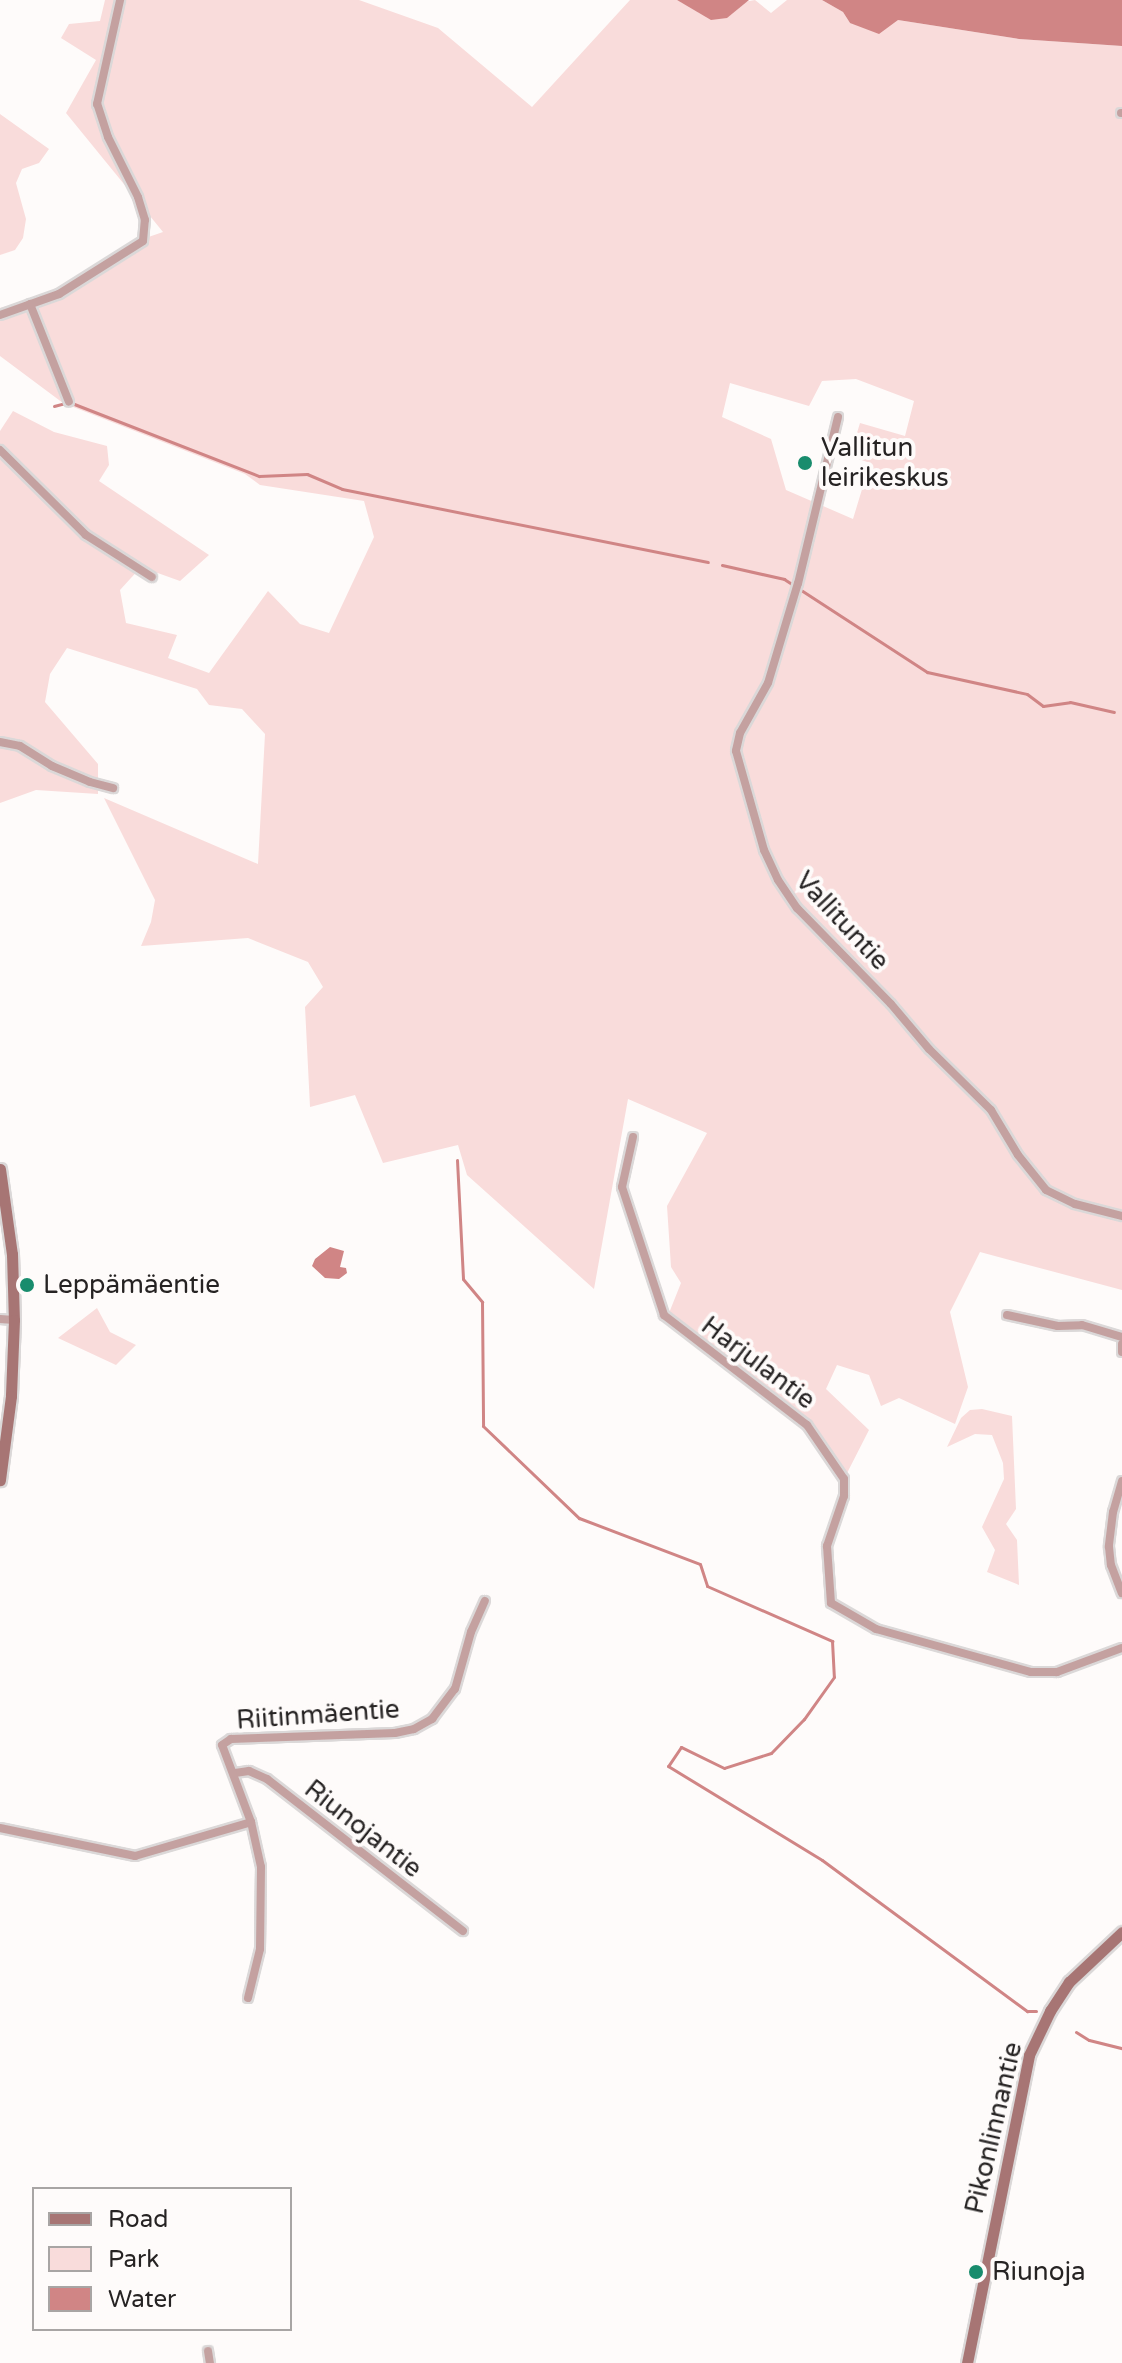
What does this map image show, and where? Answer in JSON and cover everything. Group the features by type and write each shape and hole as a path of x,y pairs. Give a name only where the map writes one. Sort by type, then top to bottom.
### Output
{"street":[{"path":"0,315 59,294 143,241 145,220 138,197 108,137 97,104 120,0"},
{"path":"30,304 69,402"},
{"name":"Vallituntie","path":"838,417 768,683 740,733 736,751 756,829 778,880 828,942 991,1110 1018,1155 1046,1190 1075,1204 1122,1216"},
{"path":"0,450 86,535 152,577"},
{"path":"0,742 20,746 52,766 113,788"},
{"name":"Harjulantie","path":"633,1137 622,1187 664,1315 807,1425 844,1479 844,1496 827,1546 831,1603 876,1629 1031,1672 1057,1672 1122,1648"},
{"path":"0,1169 12,1254 14,1320 11,1396 0,1480"},
{"path":"1007,1315 1058,1326 1082,1325 1122,1337"},
{"path":"0,1319 14,1320"},
{"path":"1122,1344 1122,1352"},
{"path":"1122,1481 1109,1547 1111,1565 1122,1593"},
{"name":"Riitinmäentie","path":"248,1998 260,1949 261,1885 251,1822 235,1773 223,1750 226,1740 395,1733 414,1729 432,1719 455,1689 471,1632 485,1601"},
{"name":"Riunojantie","path":"235,1773 249,1771 267,1779 463,1931"},
{"path":"0,1828 135,1856 251,1822"},
{"name":"Pikonlinnantie","path":"967,2363 1029,2055 1050,2011 1069,1982 1122,1932"},
{"path":"208,2351 210,2363"}],"green space":[{"path":"105,0 359,0 438,28 532,107 630,0 677,0 698,10 755,0 771,13 787,0 822,0 843,12 850,23 898,20 1019,39 1122,46 1122,1290 980,1252 950,1312 968,1387 955,1424 899,1398 881,1406 869,1375 837,1365 826,1389 869,1430 844,1479 814,1433 667,1318 681,1283 671,1267 667,1206 707,1133 628,1099 594,1289 467,1175 458,1145 383,1163 355,1095 310,1107 305,1007 323,987 308,962 248,938 141,946 151,922 155,900 104,798 258,864 265,734 242,709 209,705 197,689 67,648 50,674 45,702 98,764 98,794 36,790 0,803 0,431 13,411 54,432 107,446 109,465 99,481 209,555 180,581 141,567 120,590 126,623 177,635 168,658 209,673 268,591 300,624 329,633 374,537 364,501 260,485 245,474 63,403 0,356 0,308 49,294 134,242 163,232 66,113 96,60 61,38 69,24 100,21","holes":["856,379 914,401 905,436 860,423 850,456 870,463 853,519 786,490 771,439 722,417 730,383 809,406 822,381"]},
{"path":"0,114 49,149 39,163 22,169 16,183 26,219 23,238 15,250 0,255"},
{"path":"97,1308 110,1332 136,1345 116,1365 58,1338"},
{"path":"982,1409 1012,1416 1016,1509 1006,1524 1017,1540 1019,1585 987,1572 995,1550 982,1527 1004,1479 1003,1463 992,1435 975,1434 947,1447 961,1418 970,1410"}],"water":[{"path":"677,0 749,0 727,18 711,20"},
{"path":"822,0 1122,0 1122,46 1019,39 898,20 879,34 850,23 843,12"},
{"path":"330,1247 344,1251 340,1267 346,1268 347,1273 339,1279 325,1278 312,1266 315,1259"}],"waterway":[{"path":"54,406 69,402 259,476 307,474 342,489 708,562"},
{"path":"722,565 784,579 927,672 1027,694 1043,706 1070,702 1114,712"},
{"path":"457,1160 463,1279 482,1302 483,1426 579,1518 700,1564 707,1586 832,1641 834,1677 804,1719 771,1753 724,1768 681,1747 668,1766 822,1860 1027,2011 1036,2011"},
{"path":"1076,2032 1089,2040 1122,2048"}],"place":[{"name":"Vallitun leirikeskus","path":"805,463"},
{"name":"Leppämäentie","path":"27,1285"},
{"name":"Riunoja","path":"976,2272"}]}
